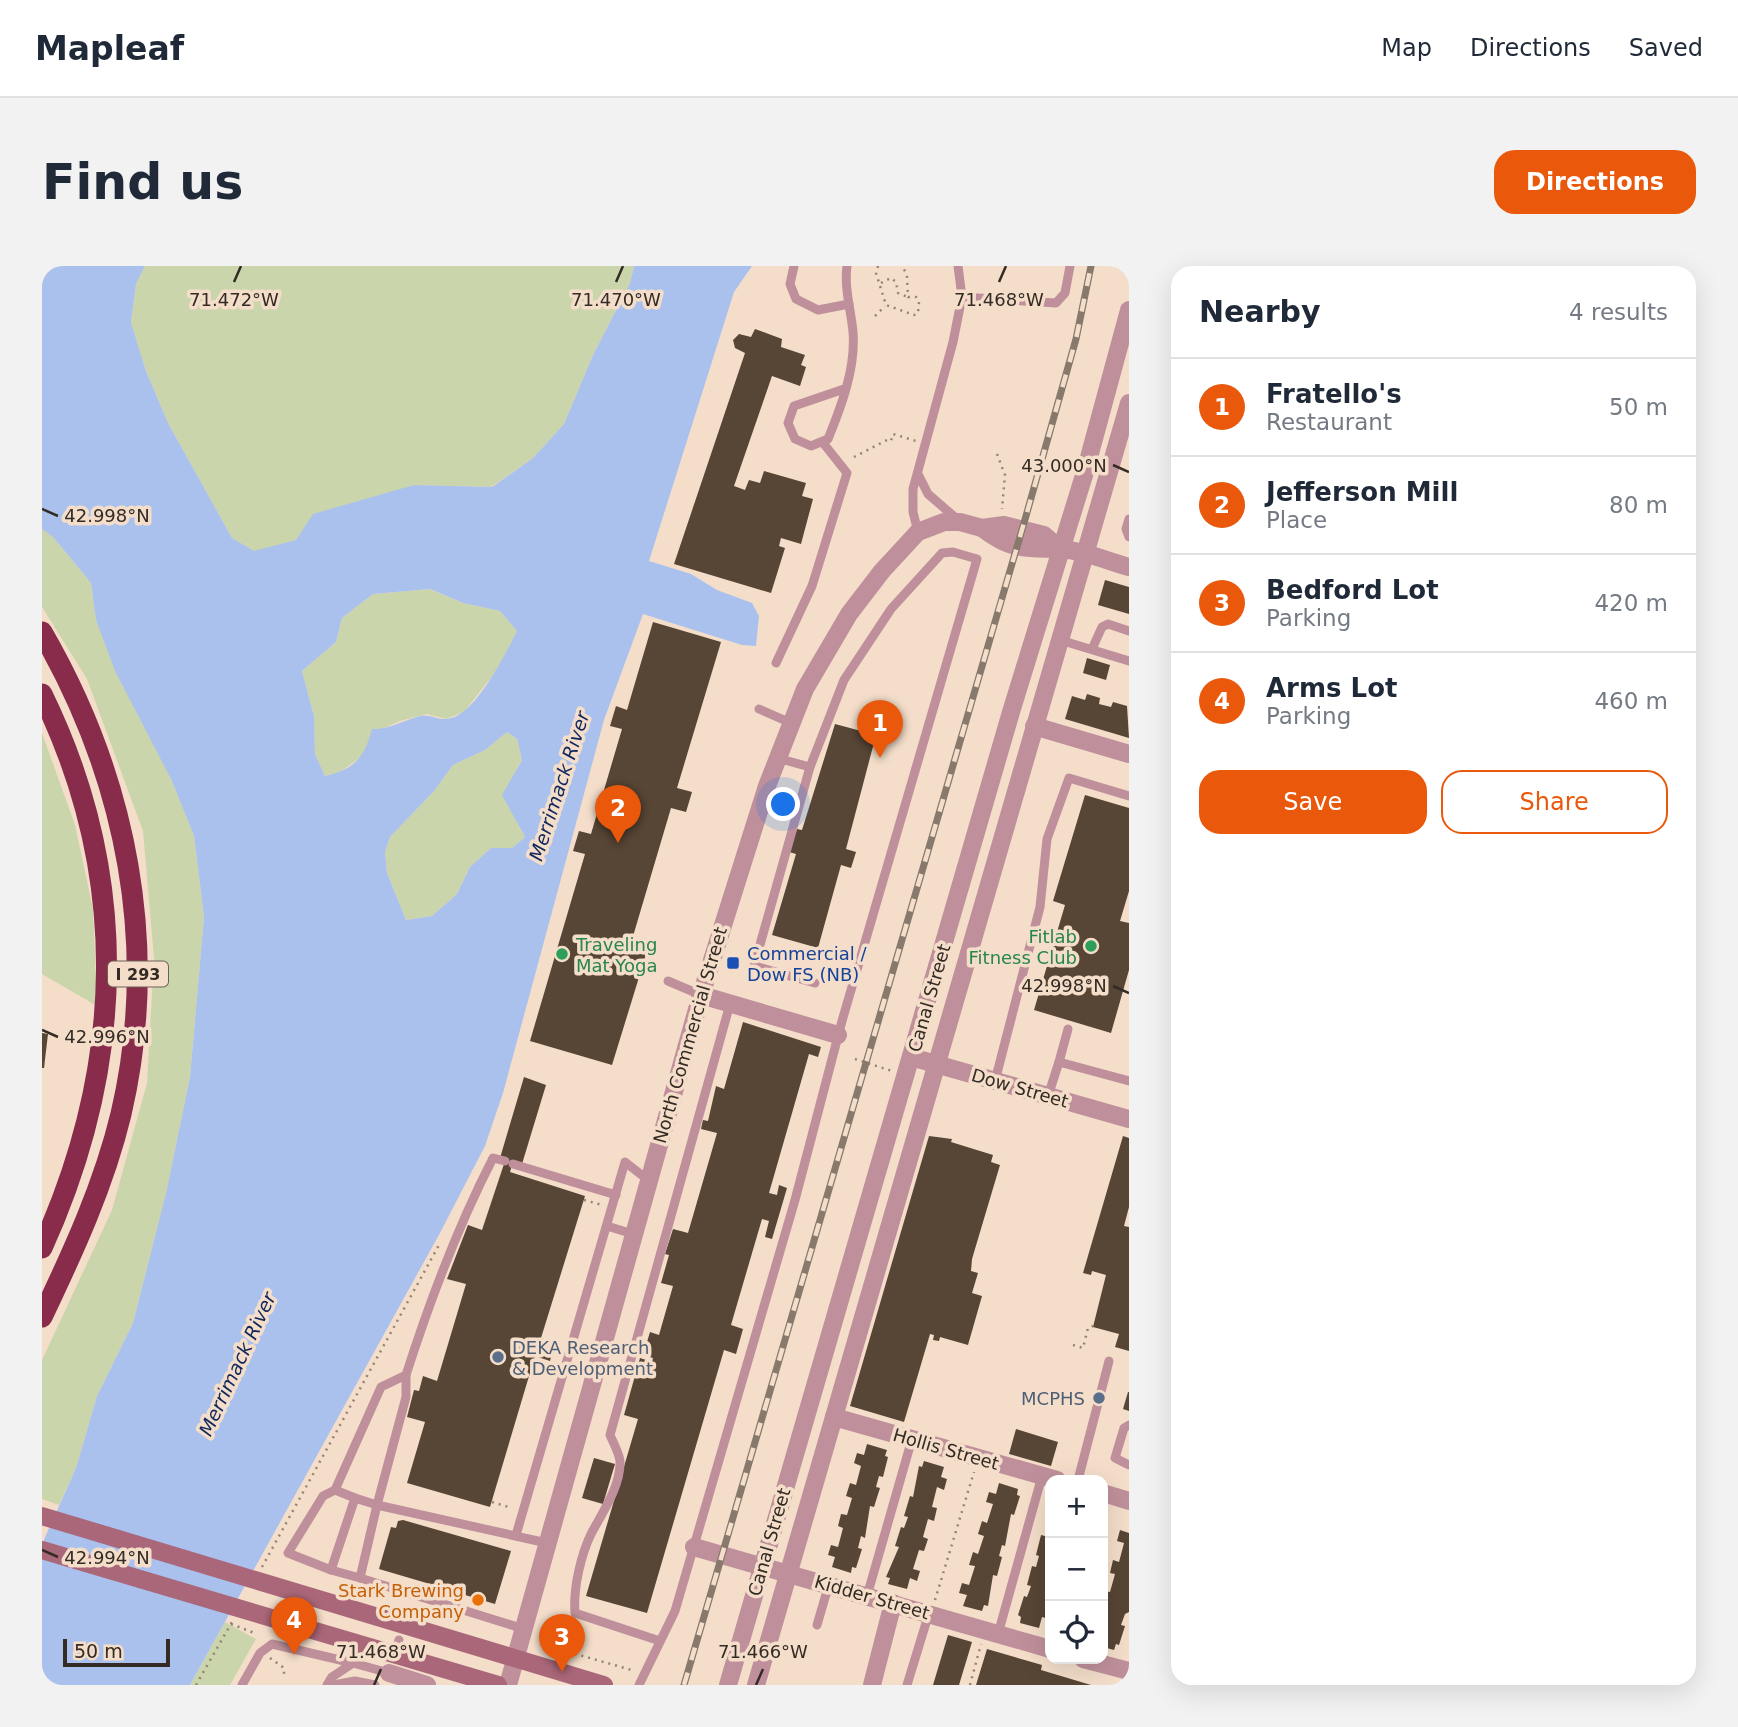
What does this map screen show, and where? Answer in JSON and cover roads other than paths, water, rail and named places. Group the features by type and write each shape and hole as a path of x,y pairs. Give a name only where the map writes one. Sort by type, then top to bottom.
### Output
{"highway":[{"name":"I 293","path":"42,632 89,723 120,818 130,867 138,966 132,1054 121,1115 95,1196 42,1317"},
{"name":"I 293","path":"42,694 70,758 90,822 102,888 107,989 102,1056 91,1111 68,1186 42,1248"}],"main road":[{"path":"42,1516 604,1685"},
{"path":"42,1550 498,1685"}],"street":[{"name":"Canal Street","path":"728,1685 1060,549 1085,472 1129,310"},
{"name":"Canal Street","path":"756,1685 939,1065 1034,726 1129,403"},
{"path":"918,532 944,522 960,522 982,527 1000,541 1040,551 1060,549 1086,554 1129,568"},
{"name":"North Commercial Street","path":"508,1685 701,995 777,758 805,689 842,625 882,571 918,532"},
{"path":"1034,726 1129,754"},
{"path":"701,995 838,1035"},
{"name":"Dow Street","path":"911,1057 1129,1119"},
{"name":"Hollis Street","path":"834,1417 1045,1477"},
{"path":"1108,1501 1129,1501"},
{"name":"Kidder Street","path":"694,1547 893,1603 932,1606 990,1638 1045,1648"},
{"path":"872,1685 893,1603"},
{"path":"1102,1664 1129,1671"},
{"path":"383,1681 427,1685"}],"lane":[{"path":"794,266 790,284 796,299 818,310 849,304"},
{"path":"824,444 832,429 853,360 846,266"},
{"path":"918,532 913,512 918,474 953,342 962,297 958,266"},
{"path":"962,297 1056,303 1065,293 1070,266"},
{"path":"824,444 811,446 795,439 789,432 789,414 801,402 844,389"},
{"path":"776,663 812,586 847,473 824,444"},
{"path":"918,474 928,494 960,522"},
{"path":"1129,519 1126,529 1129,537"},
{"path":"639,1685 675,1611 838,1035 977,559 953,552 942,553 891,609 844,680 810,767 754,966 814,983"},
{"path":"1092,649 1102,627 1108,624 1129,631"},
{"path":"1060,640 1129,661"},
{"path":"760,709 791,723"},
{"path":"777,758 810,767"},
{"path":"995,1081 1040,907 1046,839 1069,778 1129,796"},
{"path":"668,981 701,995"},
{"path":"660,1641 575,1613 574,1595 591,1534 604,1515 614,1486 620,1460 610,1435 730,1004"},
{"path":"1048,1096 1068,1029"},
{"path":"1059,1062 1129,1082"},
{"path":"360,1578 406,1397 406,1375 436,1281 460,1222 494,1158 616,1195"},
{"path":"516,1535 625,1163 648,1180"},
{"path":"607,1226 633,1234"},
{"path":"1079,1475 1109,1361"},
{"path":"406,1375 381,1387 335,1490 323,1496 288,1553 331,1570 522,1633"},
{"path":"1129,1425 1124,1428 1115,1458 1129,1465"},
{"path":"867,1595 912,1439"},
{"path":"990,1638 1045,1489"},
{"path":"335,1490 377,1505 547,1543"},
{"path":"331,1570 355,1498"},
{"path":"817,1625 829,1584"},
{"path":"907,1685 932,1606"},
{"path":"383,1681 399,1640"},
{"path":"242,1685 265,1649 272,1644 353,1663 383,1681"},
{"path":"327,1685 353,1663"},
{"path":"333,1685 355,1681 383,1681"}],"water":[{"name":"Merrimack River","path":"42,266 145,266 136,284 131,323 146,371 168,423 232,538 254,551 296,540 313,514 414,485 492,487 533,458 564,424 593,355 630,283 634,266 752,266 734,292 649,561 691,574 717,590 752,603 759,616 756,646 742,645 643,614 604,720 503,1093 485,1146 440,1233 190,1685 42,1685 42,1544 76,1468 97,1396 133,1323 166,1193 190,1077 204,917 194,836 171,779 115,671 96,620 91,583 53,537 42,529","holes":["430,589 463,603 500,611 517,631 497,668 478,696 458,716 447,719 420,716 372,729 366,748 357,761 344,770 325,776 315,754 314,716 302,671 336,642 342,618 373,594","507,732 517,739 522,760 502,795 525,837 512,848 491,848 470,867 457,894 432,916 406,920 387,873 385,852 390,837 434,791 453,765 485,750"]}],"railway":[{"path":"684,1685 1026,516 1076,339 1091,266"}],"place":[{"name":"Fratello's","path":"880,758"},
{"name":"Jefferson Mill","path":"618,843"},
{"name":"Fitlab Fitness Club","path":"1091,946"},
{"name":"Traveling Mat Yoga","path":"562,954"},
{"name":"Commercial / Dow FS (NB)","path":"733,963"},
{"name":"DEKA Research & Development","path":"498,1357"},
{"name":"MCPHS","path":"1099,1398"},
{"name":"Stark Brewing Company","path":"478,1600"},
{"name":"Arms Lot","path":"294,1655"},
{"name":"Bedford Lot","path":"562,1672"}]}
